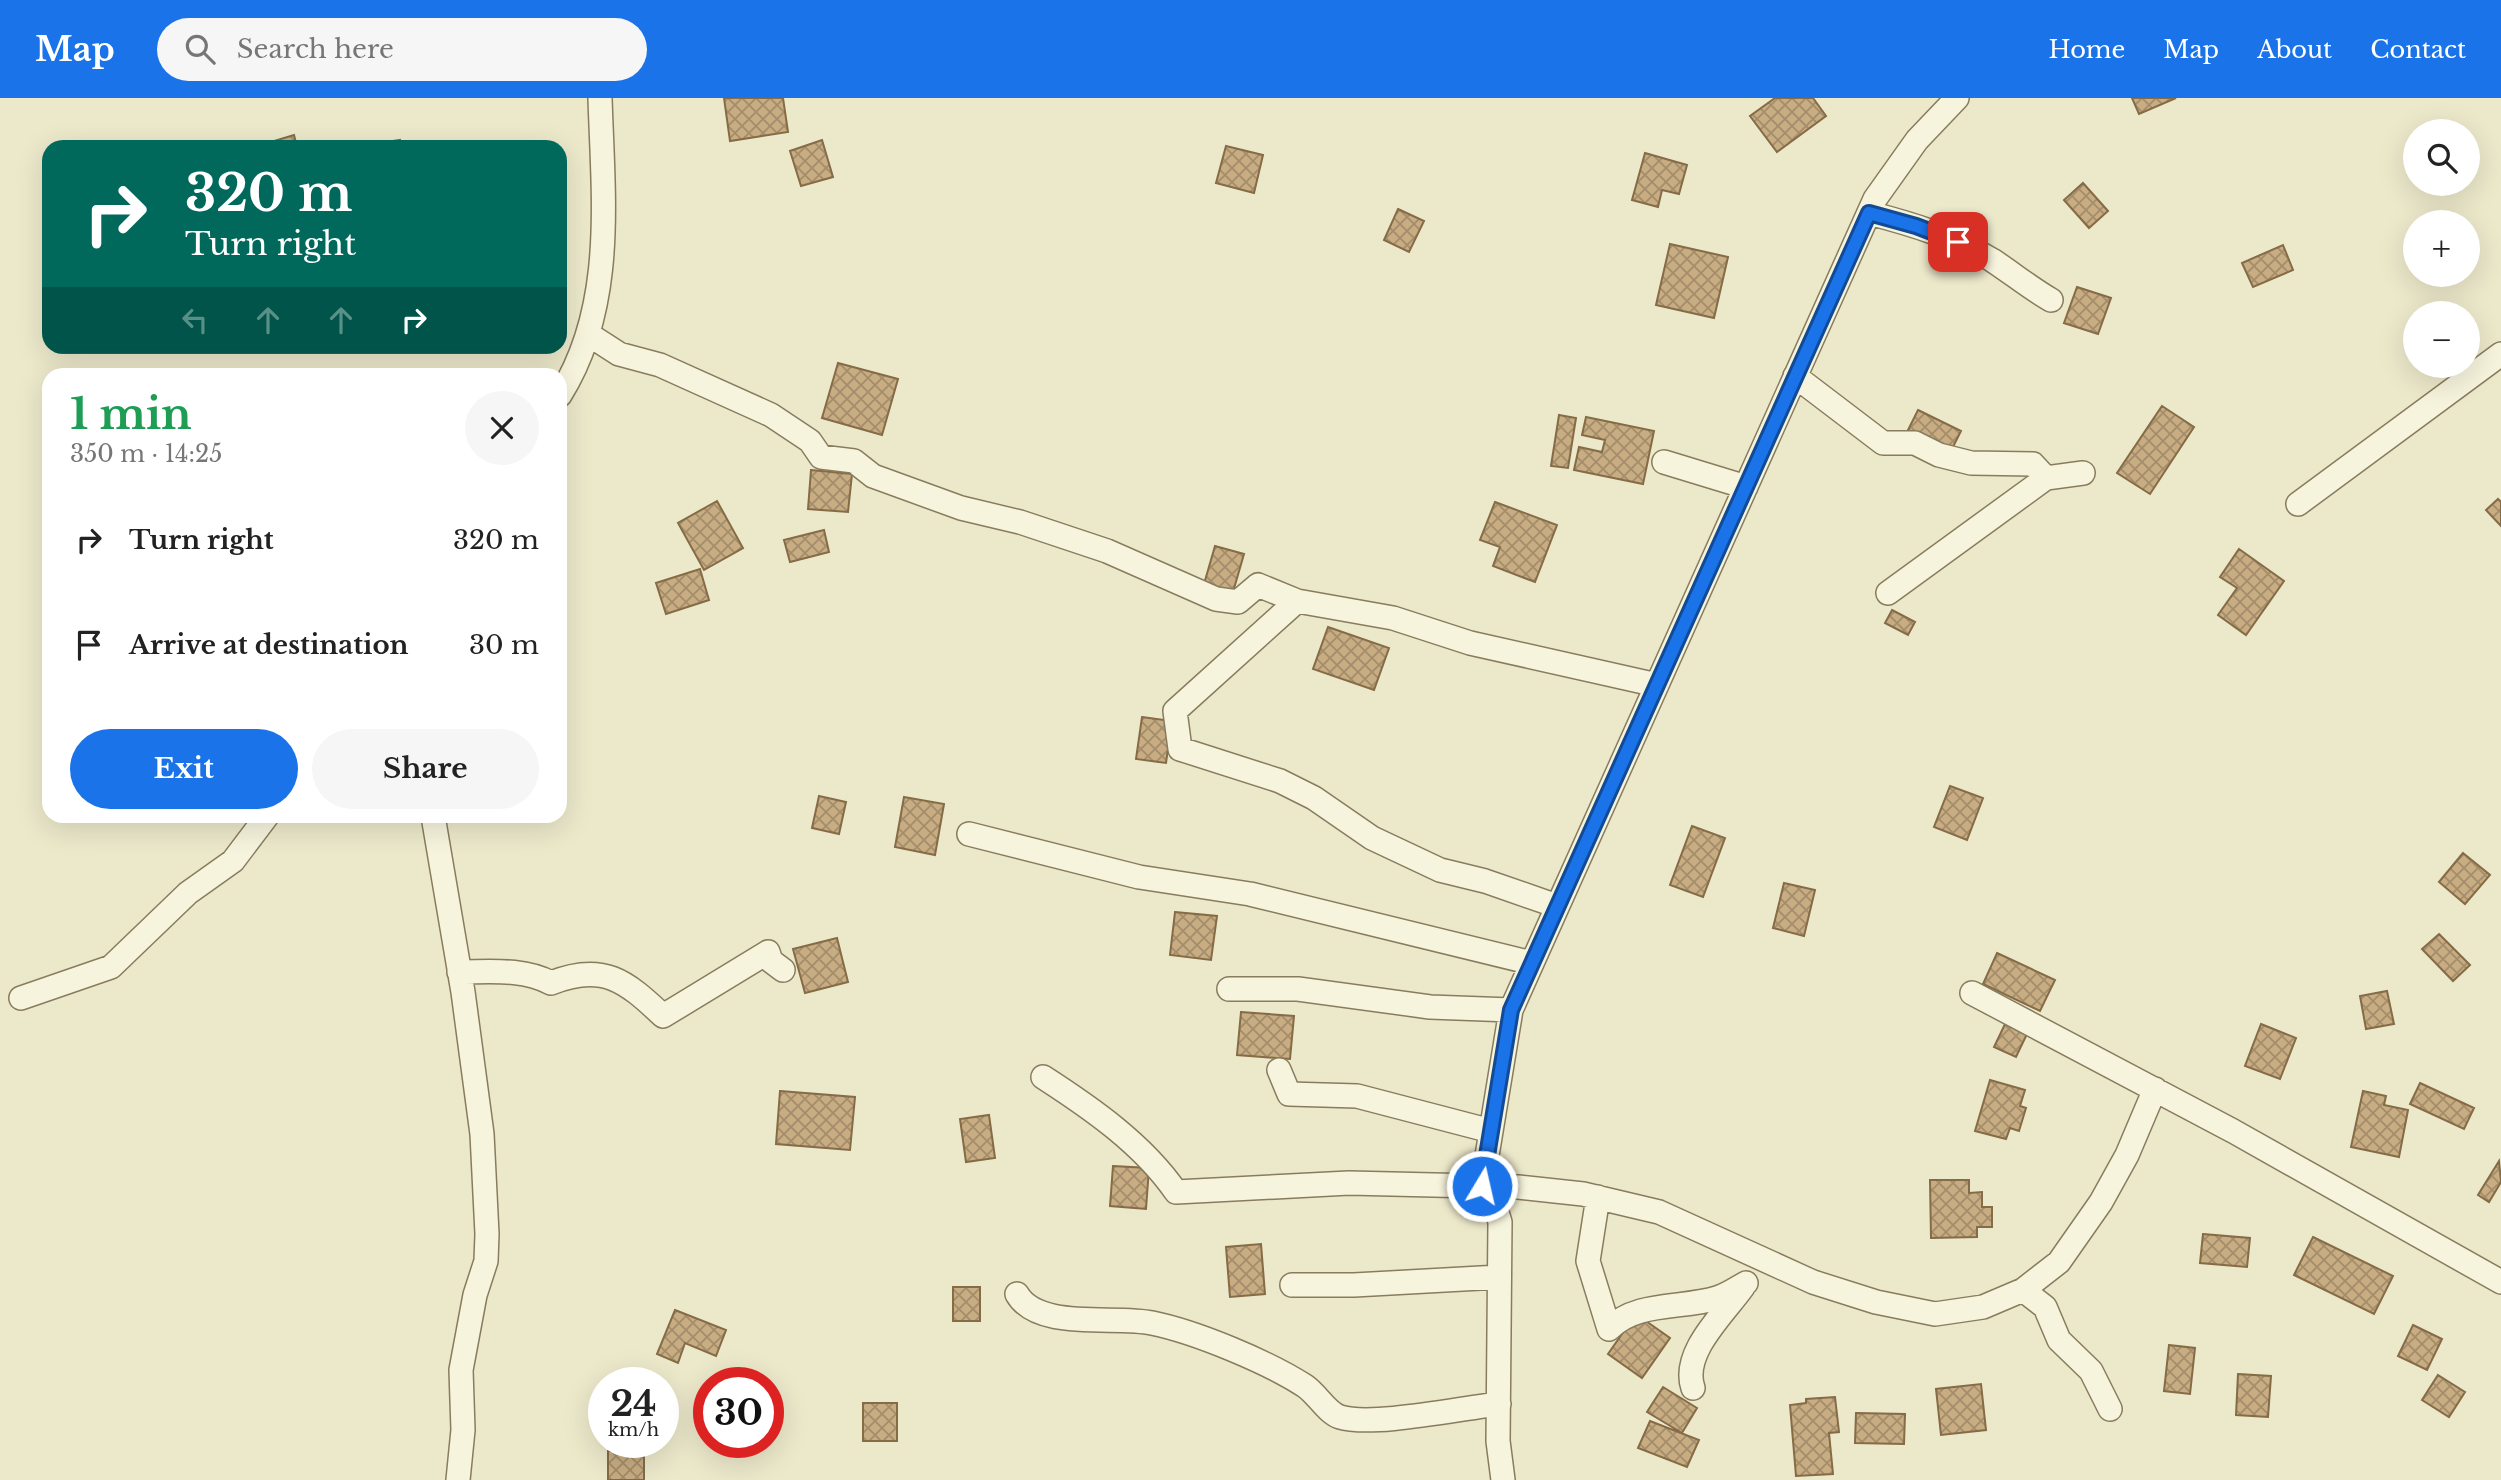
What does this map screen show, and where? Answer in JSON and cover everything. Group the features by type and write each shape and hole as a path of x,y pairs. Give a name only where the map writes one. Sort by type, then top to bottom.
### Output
{"street":[{"path":"567,380 595,314 604,231 600,98"},
{"path":"1482,1186 1511,1010 1875,199 1917,141 1957,98"},
{"path":"1869,213 1916,226 1958,242 1992,260 2052,300"},
{"path":"588,334 619,355 660,365 771,415 810,441 821,457 854,461 873,476 961,508 1020,522 1107,551 1216,599 1238,602 1258,585 1297,601 1393,618 1470,643 1657,685"},
{"path":"2298,504 2501,354"},
{"path":"1795,376 1883,443 1914,443 1939,455 1971,463 2033,464 2046,478"},
{"path":"1664,462 1746,487"},
{"path":"1888,593 2046,478 2083,473"},
{"path":"1297,601 1175,710 1180,749 1280,781 1314,798 1371,838 1440,870 1485,881 1557,906"},
{"path":"21,998 111,967 188,893 233,861 262,823"},
{"path":"434,823 482,1134 487,1234 486,1261 475,1295 461,1370 463,1430 458,1480"},
{"path":"969,834 1139,877 1250,894 1532,963"},
{"path":"459,972 506,971 538,976 551,983 575,973 623,980 663,1016 768,952 771,961 783,970"},
{"path":"1229,989 1298,989 1430,1007 1511,1010"},
{"path":"1972,993 2155,1089 2501,1282"},
{"path":"1279,1070 1289,1094 1357,1096 1492,1131"},
{"path":"1043,1077 1087,1106 1160,1169 1176,1192 1349,1183 1518,1187 1598,1197 1660,1212 1813,1282 1877,1302 1935,1314 1983,1307 2023,1290 2059,1262 2101,1202 2127,1155 2155,1089"},
{"path":"1482,1186 1493,1199 1500,1222 1498,1441 1503,1480"},
{"path":"1598,1197 1588,1261 1609,1329 1619,1319 1640,1311 1717,1298 1746,1283"},
{"path":"1693,1388 1689,1375 1695,1352 1746,1283 1748,1254"},
{"path":"1292,1285 1378,1285 1499,1277"},
{"path":"2023,1290 2045,1307 2060,1340 2091,1371 2110,1409"},
{"path":"1017,1294 1023,1305 1043,1314 1094,1320 1152,1322 1265,1363 1307,1388 1337,1417 1364,1422 1499,1404"}],"building":[{"path":"724,98 783,98 788,132 730,141"},
{"path":"1775,98 1813,98 1826,116 1777,152 1750,116"},
{"path":"2132,98 2176,98 2139,114"},
{"path":"294,135 295,140 277,140"},
{"path":"822,140 833,177 801,186 790,151"},
{"path":"1226,146 1263,155 1254,193 1216,183"},
{"path":"1645,153 1687,165 1679,194 1662,190 1658,207 1632,200"},
{"path":"2083,183 2108,211 2089,228 2064,200"},
{"path":"1398,209 1424,221 1409,252 1384,240"},
{"path":"1670,244 1728,257 1714,318 1656,305"},
{"path":"2283,245 2293,270 2253,287 2242,263"},
{"path":"2077,287 2111,298 2098,334 2064,323"},
{"path":"838,363 898,379 882,435 822,418"},
{"path":"2162,406 2194,427 2150,494 2117,473"},
{"path":"1918,410 1961,431 1951,451 1908,430"},
{"path":"1559,415 1576,418 1568,468 1551,466"},
{"path":"1586,417 1654,431 1643,484 1574,470 1579,447 1602,452 1605,440 1582,435"},
{"path":"811,470 852,474 848,512 808,509"},
{"path":"2498,499 2501,502 2501,526 2486,510"},
{"path":"717,501 743,548 704,570 678,523"},
{"path":"1495,502 1557,525 1535,582 1493,566 1500,547 1480,540"},
{"path":"824,530 829,552 790,562 784,540"},
{"path":"1215,546 1244,554 1233,592 1204,584"},
{"path":"2239,549 2284,581 2246,635 2218,615 2237,588 2220,577"},
{"path":"700,569 709,600 666,614 656,583"},
{"path":"1892,610 1915,622 1908,635 1885,623"},
{"path":"1328,627 1389,648 1374,690 1313,669"},
{"path":"1142,717 1172,721 1166,763 1136,759"},
{"path":"1950,786 1983,798 1967,840 1934,827"},
{"path":"819,796 846,802 839,834 812,828"},
{"path":"904,797 944,804 935,855 895,847"},
{"path":"1692,826 1725,838 1703,897 1670,885"},
{"path":"2463,853 2490,875 2465,904 2439,882"},
{"path":"1784,883 1815,890 1804,936 1773,928"},
{"path":"1175,912 1217,916 1211,960 1170,955"},
{"path":"2439,934 2470,965 2453,981 2422,949"},
{"path":"837,938 848,982 805,993 793,949"},
{"path":"1997,953 2055,980 2040,1011 1983,984"},
{"path":"2387,991 2394,1024 2366,1029 2360,996"},
{"path":"1241,1012 1294,1016 1290,1059 1237,1055"},
{"path":"2005,1024 2027,1034 2016,1057 1994,1047"},
{"path":"2261,1024 2296,1038 2280,1079 2245,1066"},
{"path":"1990,1080 2025,1090 2020,1106 2026,1108 2019,1131 2010,1128 2006,1139 1975,1131"},
{"path":"2420,1083 2474,1108 2464,1129 2410,1104"},
{"path":"780,1091 855,1097 850,1150 776,1144"},
{"path":"2363,1091 2386,1096 2384,1105 2408,1110 2399,1157 2351,1147"},
{"path":"989,1115 995,1158 966,1162 960,1119"},
{"path":"2499,1161 2501,1182 2489,1202 2478,1195"},
{"path":"1113,1166 1149,1168 1146,1209 1110,1206"},
{"path":"1930,1180 1969,1180 1969,1193 1982,1192 1982,1207 1992,1207 1992,1227 1977,1227 1977,1237 1931,1238"},
{"path":"2203,1234 2250,1238 2247,1267 2200,1263"},
{"path":"2313,1237 2393,1276 2374,1314 2294,1275"},
{"path":"1261,1244 1265,1294 1230,1297 1226,1247"},
{"path":"953,1287 980,1287 980,1321 953,1321"},
{"path":"675,1310 726,1330 716,1356 685,1343 678,1363 657,1354"},
{"path":"1636,1314 1670,1338 1642,1378 1608,1354"},
{"path":"2413,1325 2442,1339 2427,1370 2398,1356"},
{"path":"2169,1345 2195,1348 2190,1394 2164,1391"},
{"path":"2238,1374 2271,1376 2268,1417 2236,1415"},
{"path":"2438,1375 2465,1392 2449,1417 2422,1400"},
{"path":"1981,1384 1986,1430 1941,1435 1936,1389"},
{"path":"1663,1387 1697,1408 1682,1433 1647,1412"},
{"path":"1835,1397 1839,1432 1829,1433 1833,1474 1796,1476 1790,1405 1806,1403 1806,1399"},
{"path":"863,1403 897,1403 897,1441 863,1441"},
{"path":"1856,1413 1905,1414 1904,1444 1855,1443"},
{"path":"1650,1421 1699,1440 1687,1467 1638,1448"},
{"path":"608,1458 644,1458 644,1480 608,1480"}],"route":[{"path":"1482,1186 1511,1010 1869,213 1916,226 1958,242"}]}
